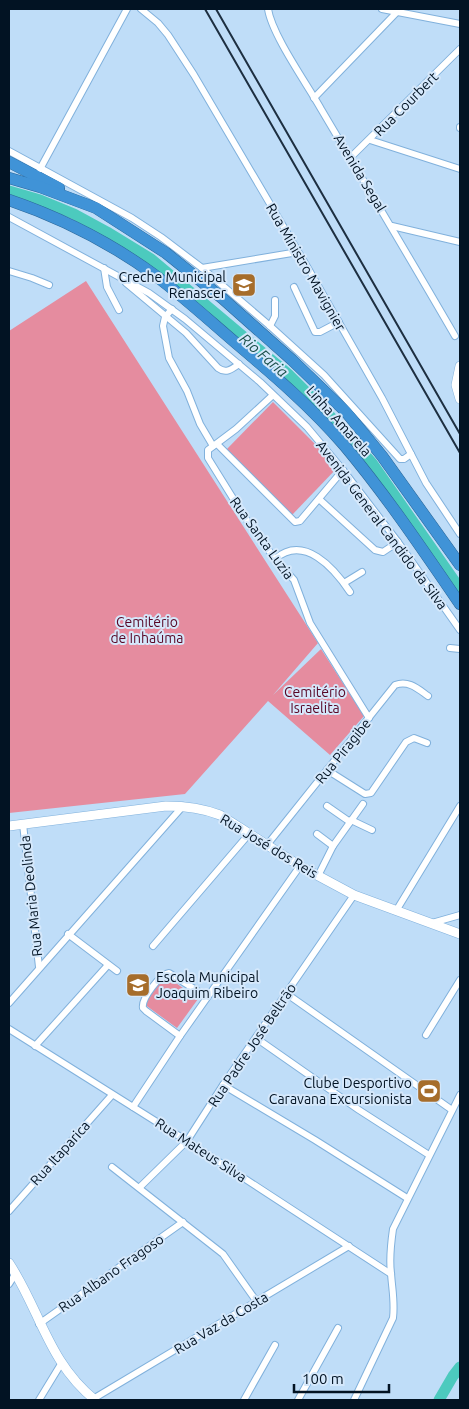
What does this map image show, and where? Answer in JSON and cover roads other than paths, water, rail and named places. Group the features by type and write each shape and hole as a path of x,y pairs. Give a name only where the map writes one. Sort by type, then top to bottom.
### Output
{"highway":[{"path":"9,162 96,208"},
{"name":"Linha Amarela","path":"9,178 40,187 96,208 161,250 189,271 333,398 360,429 422,510 460,565"},
{"name":"Linha Amarela","path":"9,200 74,226 141,265 171,288 288,388 329,428 358,463 404,522 460,604"},
{"path":"422,510 460,554"}],"street":[{"path":"40,169 127,9"},
{"name":"Rua Ministro Mavignier","path":"141,9 158,23 179,51 339,322 426,483 460,534"},
{"name":"Avenida Segal","path":"268,9 270,20 314,98 392,226 455,336"},
{"path":"382,9 460,24"},
{"path":"314,98 397,12"},
{"name":"Rua Courbert","path":"350,158 460,49"},
{"path":"370,140 460,169"},
{"path":"9,151 132,218 161,237 202,268 324,374 400,459 404,459 411,454"},
{"name":"Avenida General Candido da Silva","path":"9,217 149,293 172,309 239,364 273,395 307,427 343,470 398,542 460,630"},
{"path":"392,226 460,242"},
{"path":"202,268 298,252"},
{"path":"104,268 107,287 119,310"},
{"path":"9,271 49,285"},
{"path":"118,276 186,333 222,371 232,370 239,364"},
{"path":"294,287 315,332 320,332 339,322"},
{"path":"270,326 275,316 275,300"},
{"path":"172,309 165,317 163,326 169,358 187,391 200,424 215,445 292,521 300,521 343,470"},
{"path":"460,366 456,385 460,399"},
{"path":"215,445 273,395"},
{"name":"Rua Santa Luzia","path":"215,445 208,450 207,454 210,464 274,559 294,580 310,623 369,718"},
{"path":"319,499 375,550 383,552 398,542"},
{"path":"274,559 285,552 300,550 308,553 327,563 350,592"},
{"path":"344,583 362,572"},
{"path":"450,648 460,650"},
{"name":"Rua Piragibe","path":"267,845 395,685 406,683 428,696"},
{"path":"327,770 365,794 368,794 371,793 406,742 414,738 427,743"},
{"path":"318,876 333,846 363,804"},
{"path":"9,1003 182,806"},
{"name":"Rua José dos Reis","path":"9,826 147,808 182,806 208,810 220,815 300,866 354,895 460,934"},
{"path":"327,806 351,821 372,830"},
{"path":"396,911 460,806"},
{"name":"Rua Maria Deolinda","path":"24,824 39,967"},
{"path":"153,946 249,834"},
{"path":"317,834 333,846"},
{"path":"133,1107 207,997 300,866"},
{"name":"Rua Padre José Beltrão","path":"140,1188 187,1141 223,1085 354,895"},
{"path":"432,923 460,915"},
{"path":"68,934 117,972"},
{"path":"34,1046 108,965"},
{"path":"180,1036 146,1011 143,1008 143,1001 162,974 169,972 207,997"},
{"path":"426,1035 460,980"},
{"path":"287,994 452,1110"},
{"name":"Rua Mateus Silva","path":"9,1029 187,1141 391,1274"},
{"path":"256,1038 359,1110 429,1155"},
{"path":"223,1085 316,1140 407,1198"},
{"name":"Rua Itaparica","path":"9,1211 112,1095"},
{"path":"354,1400 393,1318 394,1299 390,1248 393,1228 460,1095"},
{"path":"112,1167 223,1254 257,1302"},
{"name":"Rua Albano Fragoso","path":"40,1324 183,1222"},
{"name":"Rua Vaz da Costa","path":"94,1400 349,1246"},
{"path":"9,1263 16,1273 61,1364 94,1400"},
{"path":"9,1284 16,1273"},
{"path":"298,1400 338,1328"},
{"path":"244,1400 275,1345"},
{"path":"39,1400 61,1364"}],"waterway":[{"name":"Rio Faria","path":"9,191 40,200 74,214 151,259 288,374 329,415 372,463 460,589"},
{"path":"439,1400 460,1367"}],"railway":[{"path":"205,9 460,453"},
{"path":"216,9 460,434"}],"place":[{"name":"Creche Municipal Renascer","path":"244,285"},
{"name":"Escola Municipal Joaquim Ribeiro","path":"138,985"},
{"name":"Clube Desportivo Caravana Excursionista","path":"429,1091"}],"park label":[{"name":"Cemitério de Inhaúma","path":"147,630"},
{"name":"Cemitério Israelita","path":"315,700"}]}
